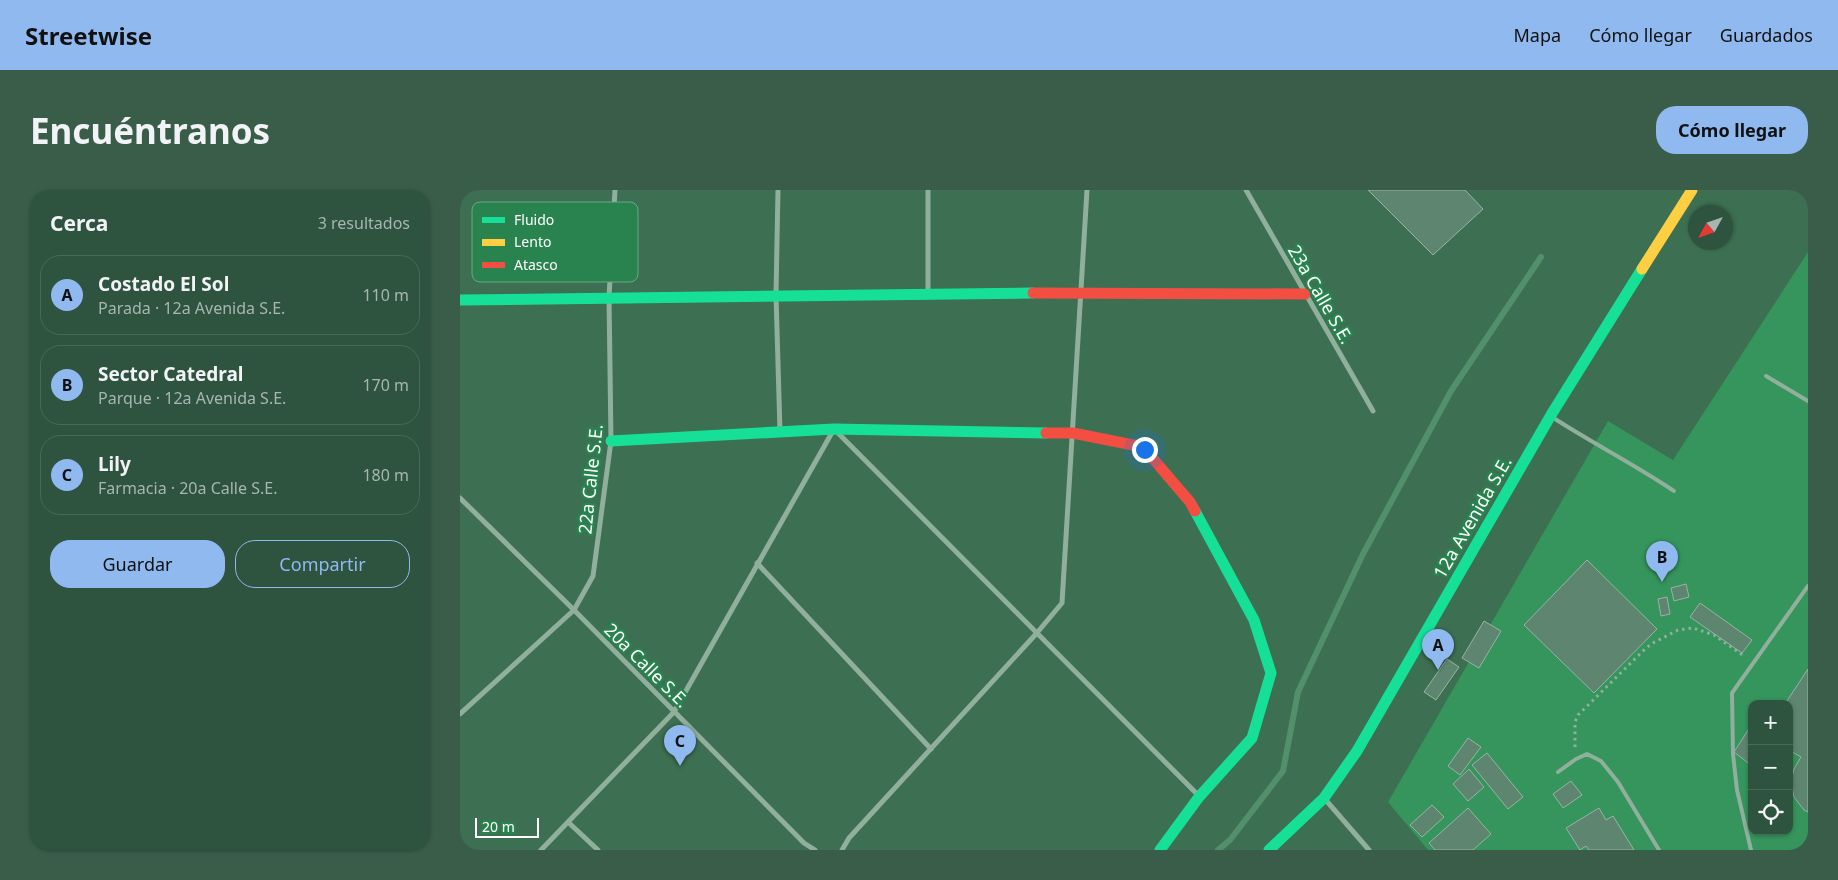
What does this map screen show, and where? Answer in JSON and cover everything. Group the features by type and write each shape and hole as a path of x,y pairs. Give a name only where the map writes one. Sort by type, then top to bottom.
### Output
{"street":[{"path":"778,190 776,296 780,432"},
{"path":"928,190 928,294"},
{"path":"842,850 849,838 1036,634 1062,603 1087,190"},
{"name":"23a Calle S.E.","path":"1246,190 1373,412"},
{"name":"12a Avenida S.E.","path":"1269,850 1324,798 1357,751 1550,415 1692,190"},
{"name":"22a Calle S.E.","path":"460,714 574,610 593,576 611,441 610,282"},
{"path":"460,300 1081,292 1305,294"},
{"path":"541,850 674,712 834,429"},
{"path":"834,429 1199,797"},
{"path":"611,441 834,429 1073,433 1144,447 1190,502 1254,620 1271,673 1252,738 1199,797 1160,850"},
{"name":"20a Calle S.E.","path":"460,498 574,610 804,843 816,850"},
{"path":"757,563 930,749"},
{"path":"1324,798 1369,850"},
{"path":"568,822 598,850"}],"lane":[{"path":"1766,376 1808,401"},
{"path":"1550,415 1674,491"},
{"path":"1751,850 1737,790 1733,754 1732,693 1808,586"},
{"path":"1558,772 1576,759 1587,754 1601,761 1618,782 1659,850"}],"path":[{"path":"1576,759 1575,722 1578,715 1651,644 1678,630 1693,628 1714,635 1753,662"}],"green space":[{"path":"1808,252 1808,850 1428,850 1388,802 1608,421 1673,460"}],"building":[{"path":"1368,190 1465,190 1483,209 1433,255"},
{"path":"1587,560 1657,629 1594,693 1524,625"},
{"path":"1686,584 1689,597 1674,601 1671,588"},
{"path":"1667,597 1670,614 1661,616 1658,599"},
{"path":"1700,603 1752,640 1742,653 1690,617"},
{"path":"1484,621 1501,631 1479,668 1462,658"},
{"path":"1447,659 1459,667 1436,700 1424,692"},
{"path":"1808,669 1808,812 1804,810 1794,797 1793,792 1793,773 1801,757 1793,752 1793,700 1788,700"},
{"path":"1748,730 1748,763 1734,752"},
{"path":"1468,738 1481,747 1460,775 1448,766"},
{"path":"1487,753 1523,797 1508,809 1472,765"},
{"path":"1469,769 1484,787 1468,801 1453,784"},
{"path":"1571,781 1582,795 1563,808 1553,794"},
{"path":"1432,805 1444,817 1422,837 1410,825"},
{"path":"1468,808 1491,834 1473,850 1435,850 1429,843"},
{"path":"1599,808 1606,820 1613,816 1634,850 1589,850 1586,846 1580,850 1566,828"}],"waterway":[{"path":"1218,850 1230,840 1283,771 1298,692 1363,554 1451,391 1541,257"}],"traffic: fast":[{"path":"1269,850 1324,798 1357,751 1551,415 1642,269"},
{"path":"460,300 1033,293"},
{"path":"611,441 834,429 1046,433"},
{"path":"1160,850 1199,797 1252,738 1271,673 1254,620 1195,511"}],"traffic: slow":[{"path":"1642,269 1692,190"}],"traffic: jam":[{"path":"1033,293 1305,294"},
{"path":"1046,433 1073,433 1143,447 1190,502 1195,511"}],"place":[{"name":"Sector Catedral","path":"1662,582"},
{"name":"Costado El Sol","path":"1438,670"},
{"name":"Lily","path":"680,766"}]}
